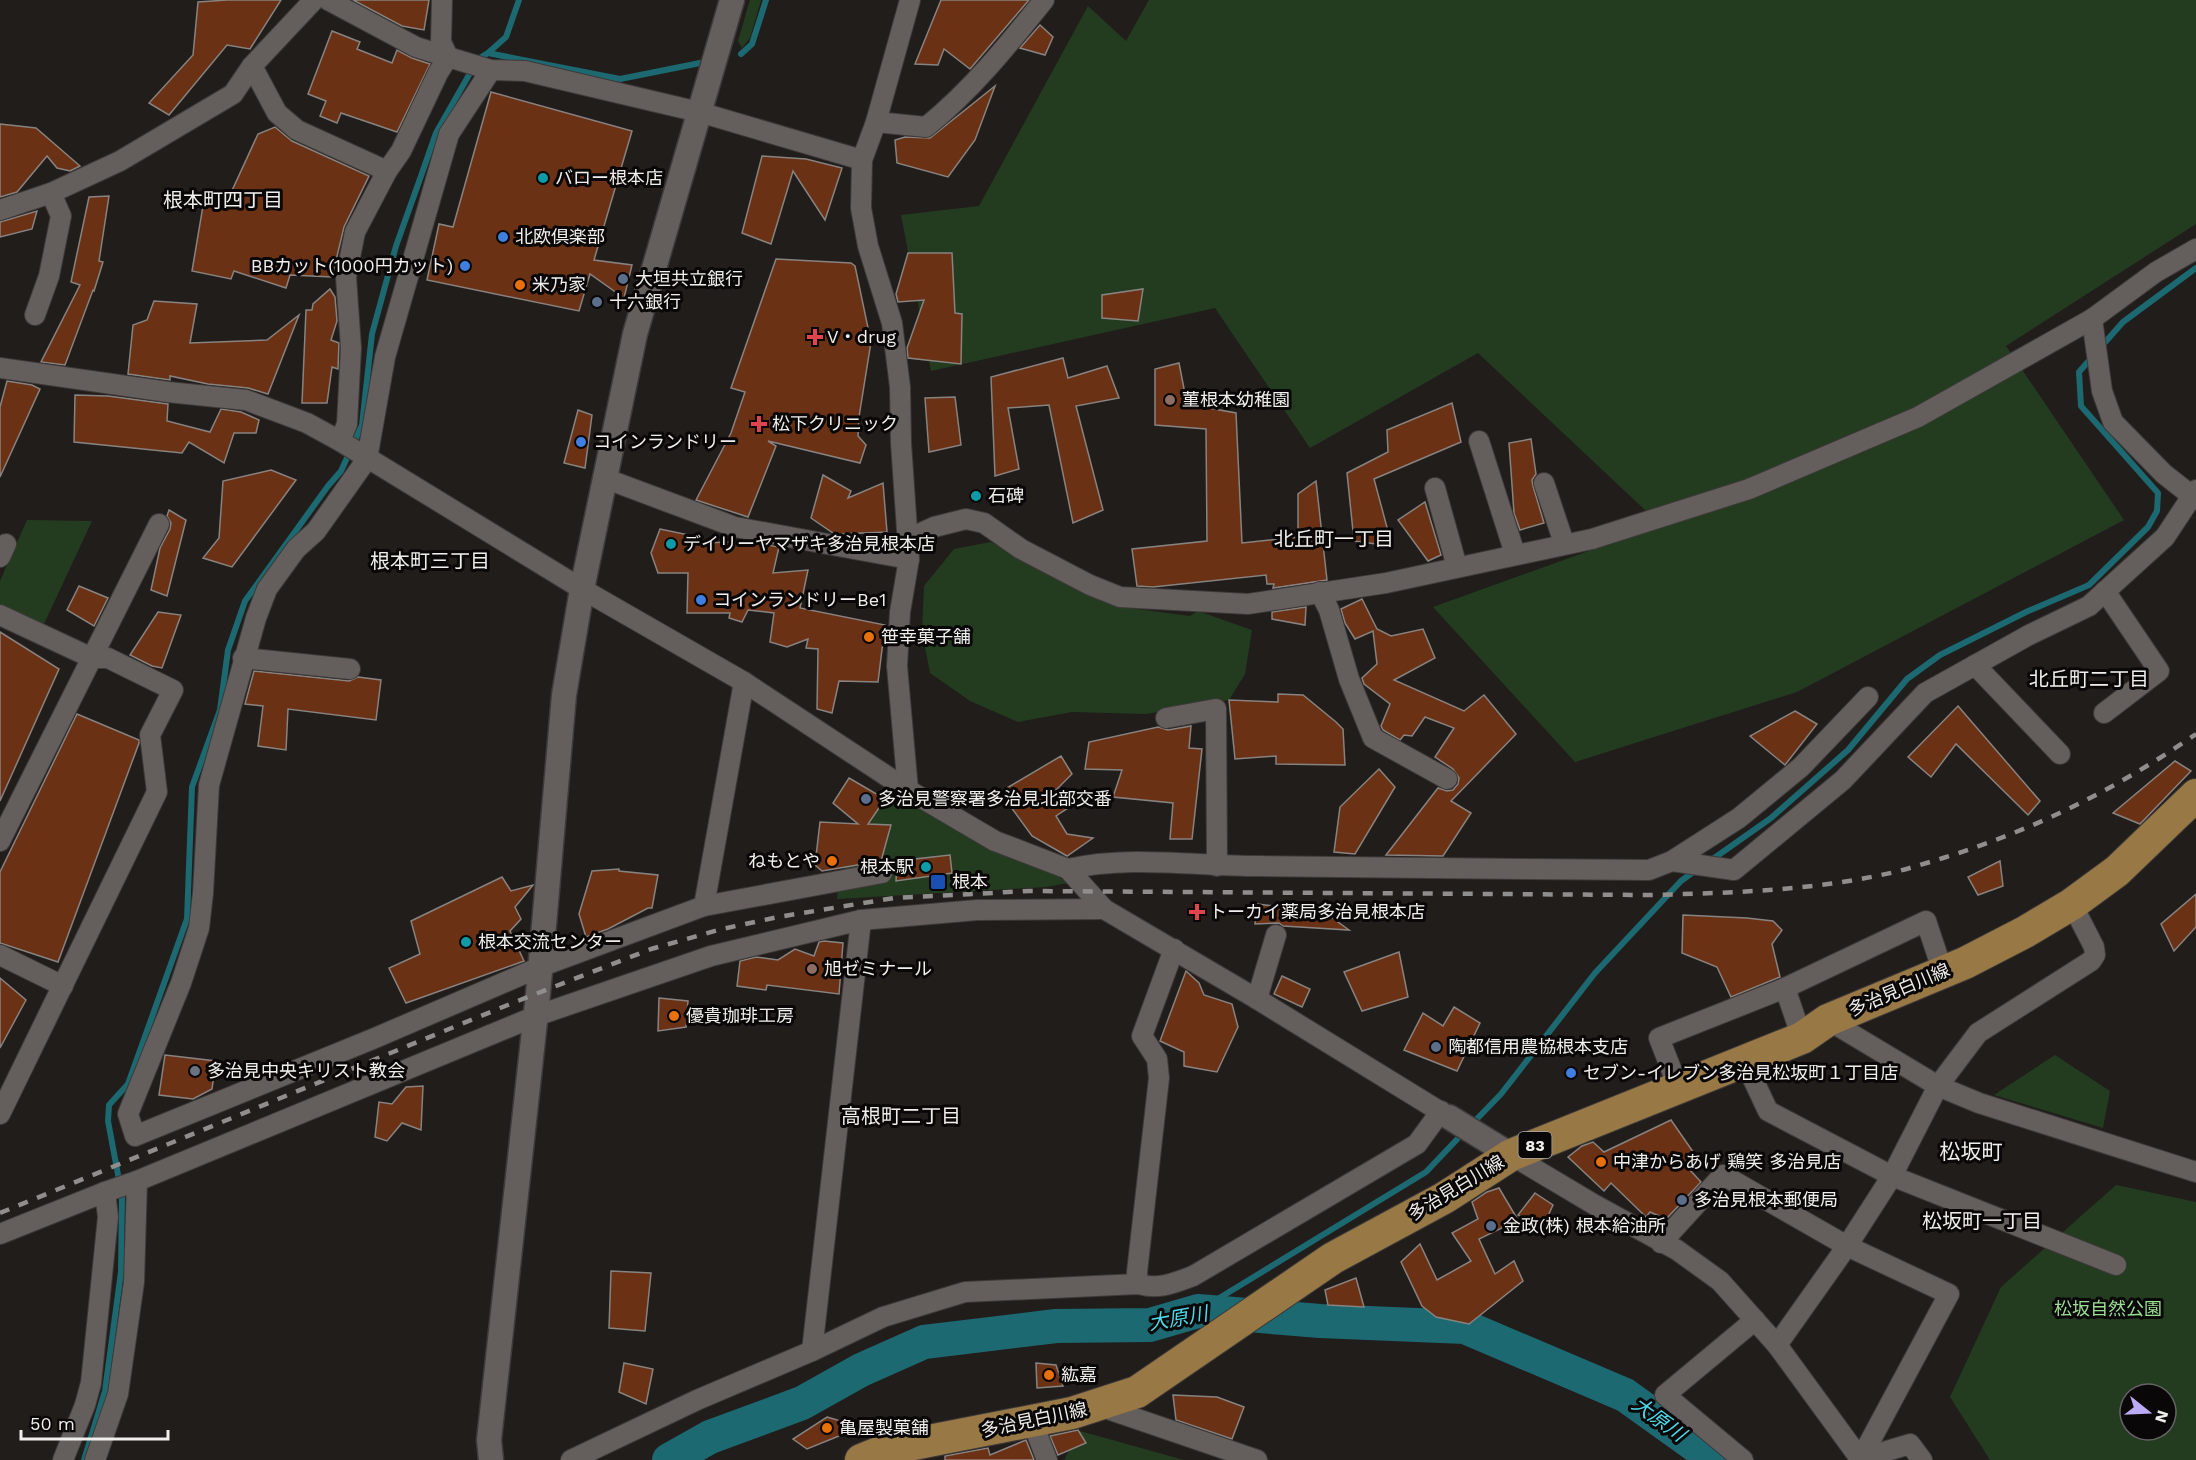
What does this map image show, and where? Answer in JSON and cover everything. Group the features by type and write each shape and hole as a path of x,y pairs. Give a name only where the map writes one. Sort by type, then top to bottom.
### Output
{"main road":[{"name":"多治見白川線","path":"861,1460 888,1449 1098,1406 1137,1392 1333,1258 1444,1197 1511,1155 1802,1038 1828,1020 1943,972 2025,932 2072,904 2116,871 2196,795"}],"street":[{"path":"0,210 51,193 120,161 233,94 252,66 314,0"},
{"path":"328,0 416,47 491,70 525,71 699,112 862,160"},
{"path":"442,0 441,42 448,57"},
{"path":"491,1460 489,1440 536,1016 564,696 582,589 635,334 732,0"},
{"path":"908,790 897,666 900,612 909,559 901,443 900,387 894,334 864,227 861,208 862,160 876,122 910,0"},
{"path":"876,122 926,127 952,106 1044,0"},
{"path":"340,441 347,424 351,348 346,277 355,232 387,171 401,151 448,57"},
{"path":"252,66 277,113 297,130 387,171"},
{"path":"491,70 449,134 385,357 368,459 316,531 296,549 267,589 243,658 209,785 199,928 181,983 129,1114 135,1136 375,1038 540,967 704,906 882,873"},
{"path":"35,315 49,276 61,216 51,193"},
{"path":"908,539 934,527 966,519 984,523 1021,549 1090,585 1120,597 1248,604 1386,583 1592,538 1749,489 1918,417 2092,319 2156,272 2196,249"},
{"path":"1672,861 1734,870 1843,780 1925,693 2088,606 2165,537 2194,495 2164,474 2113,422 2102,391 2092,319"},
{"path":"0,368 168,392 246,400 307,423 582,589 744,682 908,790 995,841 1068,868 1104,909 1257,999 1479,1136 1677,1250 1720,1281 1777,1345 1860,1460"},
{"path":"1479,441 1515,554"},
{"path":"604,478 735,527 909,559"},
{"path":"1545,483 1564,543"},
{"path":"1435,488 1457,567"},
{"path":"0,841 159,524"},
{"path":"2104,591 2158,671 2104,713"},
{"path":"1320,592 1329,610 1350,679 1373,738 1447,779"},
{"path":"0,615 92,658 108,658 173,690 150,735 157,792 0,1114"},
{"path":"243,658 351,669"},
{"path":"1975,665 2060,754"},
{"path":"704,906 744,682"},
{"path":"1068,868 1093,863 1123,862 1217,866 1649,870 1672,861 1739,818 1801,767 1868,697"},
{"path":"1166,718 1216,710 1217,866"},
{"path":"1777,1345 1847,1246 1892,1176 1938,1086 1978,1033 2091,961 2095,955 2094,947 2072,904"},
{"path":"0,1234 137,1181 536,1016 711,956 861,920 977,910 1104,909"},
{"path":"812,1351 861,920"},
{"path":"1679,1089 1659,1038 1785,988 1926,921 1943,972"},
{"path":"1257,999 1276,935"},
{"path":"1138,1284 1137,1272 1160,1078 1156,1059 1142,1036 1174,949"},
{"path":"0,955 63,986"},
{"path":"1785,988 1802,1038"},
{"path":"1828,1020 1938,1086 1978,1103 2196,1172"},
{"path":"1745,1062 1768,1111 1892,1176 2116,1265"},
{"path":"571,1460 697,1400 812,1351 883,1317 965,1292 1138,1284 1164,1287 1193,1276 1417,1144 1445,1114"},
{"path":"1662,1243 1723,1174 1847,1246 1949,1294 1860,1460"},
{"path":"95,1460 118,1394 134,1281 137,1181"},
{"path":"63,1460 85,1405 91,1383 108,1217 105,1192"},
{"path":"1743,1460 1665,1395 1755,1320"},
{"path":"1098,1406 1257,1460"},
{"path":"1032,1421 1047,1460"},
{"path":"1860,1460 1910,1444 1922,1460"}],"green space":[{"path":"750,0 761,0 750,38 742,48 738,41"},
{"path":"1149,0 2196,0 2196,224 2006,346 2124,520 1797,692 1575,762 1433,607 1661,525 1478,353 1310,448 1215,308 931,371 901,215 979,206 1088,6 1126,41"},
{"path":"27,520 92,521 43,626 0,606 0,581"},
{"path":"991,542 1087,594 1122,607 1190,616 1198,611 1252,630 1245,674 1229,700 1146,714 1072,712 1018,722 970,701 930,673 922,632 924,586 954,549"},
{"path":"888,789 923,811 1047,869 1068,883 1046,887 837,899 839,877"},
{"path":"2055,1055 2110,1091 2103,1128 1994,1095"},
{"name":"松坂自然公園","path":"2116,1185 2196,1202 2196,1460 1990,1460 1950,1397 2001,1287"},
{"path":"1080,1431 1184,1460 1064,1460"}],"building":[{"path":"281,0 250,49 227,45 169,115 149,103 193,55 198,2"},
{"path":"353,0 429,0 424,30 402,26"},
{"path":"941,0 1029,0 970,69 944,49 938,65 915,64"},
{"path":"1040,25 1053,37 1045,55 1020,48"},
{"path":"332,31 360,42 357,49 392,63 397,50 430,64 397,132 341,113 337,123 320,116 326,101 308,94"},
{"path":"995,86 975,140 948,177 897,163 895,140 905,137 930,138"},
{"name":"バロー根本店","path":"491,92 632,131 594,260 632,265 624,298 590,274 579,311 427,280 439,224 453,227"},
{"path":"0,124 36,128 80,166 70,171 57,168 47,156 17,192 0,197"},
{"path":"275,127 292,141 369,176 344,227 332,277 290,275 286,288 234,271 231,279 192,271 204,200 229,197 258,134"},
{"path":"762,156 806,159 842,168 825,220 793,171 771,244 742,233"},
{"path":"109,196 99,261 103,262 65,365 41,362 80,285 71,282 89,197"},
{"path":"37,211 32,229 0,237 0,222"},
{"path":"908,253 952,253 955,313 962,314 961,364 908,358 907,348 924,300 898,302 896,294"},
{"path":"776,259 851,263 855,266 871,342 858,436 866,445 860,463 768,441 776,446 748,517 696,500 731,433 745,392 731,388"},
{"path":"330,289 335,297 337,321 331,340 339,343 338,369 332,367 327,403 302,403 306,310 312,310 313,304"},
{"path":"1143,289 1138,321 1102,318 1102,295"},
{"path":"154,301 197,304 190,343 267,340 299,315 268,394 248,388 208,384 170,376 170,380 128,374 133,325 147,320"},
{"path":"1063,358 1068,378 1107,366 1119,398 1076,406 1103,510 1073,523 1049,405 1008,408 1019,469 995,476 991,377"},
{"path":"1179,363 1187,404 1236,413 1242,543 1298,537 1298,494 1316,481 1327,580 1273,588 1274,584 1267,584 1266,575 1153,587 1137,586 1132,549 1207,541 1206,429 1155,425 1155,369"},
{"path":"7,381 32,385 40,389 0,477 0,407"},
{"path":"75,395 108,396 168,404 167,421 210,432 221,409 241,412 259,420 256,433 234,433 224,463 189,442 182,453 74,442"},
{"path":"955,397 961,445 929,452 925,398"},
{"path":"1452,403 1461,442 1374,479 1392,546 1354,541 1347,473 1388,452 1387,430"},
{"path":"578,410 592,415 585,468 564,463"},
{"path":"1531,439 1536,474 1532,480 1544,523 1520,530 1514,513 1509,443"},
{"path":"271,470 296,480 232,567 203,558 219,538 223,481"},
{"path":"823,475 851,491 848,498 883,483 887,532 833,533 811,518"},
{"path":"1425,502 1441,555 1428,561 1398,520"},
{"path":"169,510 186,520 167,596 151,590 160,548 170,529 171,523 167,516"},
{"path":"660,529 689,535 688,544 746,541 779,547 773,573 808,570 800,608 885,625 878,682 839,681 832,713 817,709 818,649 806,648 808,639 787,647 770,642 774,613 748,610 742,622 729,618 730,613 687,613 688,573 658,573 651,553"},
{"path":"79,586 108,598 94,626 67,610"},
{"path":"1362,599 1377,629 1391,636 1423,629 1435,658 1394,680 1464,711 1484,695 1516,734 1451,801 1471,813 1443,856 1386,855 1438,788 1453,790 1459,778 1453,769 1435,757 1454,728 1425,717 1412,736 1404,735 1400,740 1383,730 1381,726 1390,704 1364,684 1362,678 1377,664 1373,631 1355,639 1345,623 1341,609"},
{"path":"1306,607 1305,625 1272,619 1272,612"},
{"path":"158,612 181,615 162,668 152,666 130,655"},
{"path":"0,632 59,669 0,801"},
{"path":"254,671 349,681 358,677 381,680 376,720 288,709 286,750 258,746 263,706 245,704"},
{"path":"1278,694 1303,695 1343,729 1345,765 1276,764 1276,756 1235,759 1229,700 1278,702"},
{"path":"1958,706 2040,801 2028,815 1956,744 1931,777 1908,757"},
{"path":"1795,711 1817,724 1785,765 1750,736"},
{"path":"77,714 139,740 139,743 58,962 0,943 0,872"},
{"path":"1191,726 1189,748 1202,749 1192,839 1170,839 1173,803 1113,797 1122,770 1085,769 1089,742 1158,727 1168,730"},
{"path":"1061,756 1072,774 1055,791 1068,808 1056,816 1067,834 1093,838 1067,856 1032,836 1000,792"},
{"path":"2175,761 2191,771 2140,824 2113,813"},
{"path":"1379,769 1395,787 1355,854 1334,852 1340,807"},
{"path":"849,778 885,799 868,824 891,825 881,861 822,871 815,865 820,822 858,824 833,803"},
{"name":"根本駅","path":"950,855 952,873 896,881 897,861"},
{"path":"2000,861 2003,886 1978,895 1968,877"},
{"path":"619,869 619,871 658,875 652,908 586,937 579,914 592,871"},
{"name":"根本交流センター","path":"502,877 511,891 533,885 515,907 521,919 510,931 524,961 406,1003 389,968 420,954 411,921"},
{"path":"2196,894 2196,927 2174,951 2161,924"},
{"path":"1257,904 1324,912 1349,930 1283,926 1279,923 1255,924"},
{"path":"1683,915 1773,921 1782,930 1772,944 1780,977 1731,997 1717,967 1682,953"},
{"path":"819,942 843,943 839,994 767,985 766,990 737,986 740,961 756,957 778,960 795,949 814,956"},
{"path":"1399,952 1408,997 1362,1011 1344,972"},
{"path":"1186,971 1199,983 1204,995 1232,1004 1238,1027 1217,1072 1184,1066 1184,1052 1160,1041"},
{"path":"1282,976 1310,989 1302,1007 1274,994"},
{"path":"0,978 26,1000 0,1048"},
{"path":"659,998 688,1001 686,1027 658,1031"},
{"path":"1454,1007 1480,1023 1457,1071 1404,1050 1423,1013 1443,1026"},
{"path":"165,1055 216,1061 212,1089 193,1099 159,1095"},
{"path":"423,1086 421,1130 402,1123 387,1141 375,1137 379,1102 392,1104 406,1087"},
{"path":"1671,1120 1698,1159 1689,1169 1701,1182 1666,1219 1650,1212 1646,1217 1611,1183 1604,1191 1568,1157 1582,1146 1593,1142 1604,1152"},
{"path":"1499,1188 1518,1220 1479,1239 1495,1274 1514,1261 1523,1281 1469,1324 1436,1317 1422,1306 1401,1262 1420,1244 1437,1280 1471,1261 1452,1233 1478,1219 1472,1202 1487,1192"},
{"path":"1535,1193 1553,1205 1542,1229 1518,1215"},
{"path":"611,1271 651,1273 645,1331 609,1328"},
{"path":"1356,1278 1364,1307 1328,1305 1325,1290"},
{"path":"624,1363 653,1369 646,1404 619,1392"},
{"path":"1036,1363 1056,1365 1063,1386 1037,1388"},
{"path":"1173,1395 1217,1397 1244,1407 1232,1439 1176,1420"},
{"path":"827,1417 861,1427 807,1449 793,1439"},
{"path":"1078,1430 1086,1443 1058,1455 1050,1436"},
{"path":"1026,1440 1034,1460 945,1460 945,1456 988,1448 990,1455"}],"waterway":[{"path":"488,53 506,37 519,0"},
{"path":"741,54 752,44 766,0"},
{"path":"84,1460 105,1391 121,1272 122,1196 108,1121 109,1105 128,1084 187,919 192,787 220,710 228,650 245,601 341,471 362,425 372,334 396,246 436,133 478,59 488,53 620,79 700,63"},
{"path":"2100,348 2123,322 2196,268"},
{"path":"1710,861 1771,818 1848,750 1907,679 1940,655 2026,612 2089,585 2148,527 2157,511 2158,493 2081,406 2079,372 2093,356"},
{"path":"1471,1125 1501,1094 1595,973 1681,881 1696,870"},
{"path":"1198,1311 1426,1172 1464,1132"},
{"name":"大原川","path":"669,1460 710,1437 802,1403 861,1370 924,1342 1056,1326 1150,1325 1198,1311 1320,1321 1465,1327 1625,1395 1716,1460"}],"railway":[{"path":"0,1213 515,1002 651,949 722,929 778,917 894,898 1029,891 1649,895 1737,892 1824,885 1889,873 1943,858 2043,821 2135,773 2196,734"}],"place":[{"name":"バロー根本店","path":"543,178"},
{"name":"北欧倶楽部","path":"503,237"},
{"name":"BBカット(1000円カット)","path":"465,266"},
{"name":"大垣共立銀行","path":"623,279"},
{"name":"米乃家","path":"520,285"},
{"name":"十六銀行","path":"597,302"},
{"name":"V・drug","path":"815,337"},
{"name":"菫根本幼稚園","path":"1170,400"},
{"name":"松下クリニック","path":"759,424"},
{"name":"コインランドリー","path":"581,442"},
{"name":"石碑","path":"976,496"},
{"name":"デイリーヤマザキ多治見根本店","path":"671,544"},
{"name":"コインランドリーBe1","path":"701,600"},
{"name":"笹幸菓子舗","path":"869,637"},
{"name":"多治見警察署多治見北部交番","path":"866,799"},
{"name":"ねもとや","path":"832,861"},
{"name":"根本駅","path":"926,867"},
{"name":"根本","path":"938,882"},
{"name":"トーカイ薬局多治見根本店","path":"1197,912"},
{"name":"根本交流センター","path":"466,942"},
{"name":"旭ゼミナール","path":"812,969"},
{"name":"優貴珈琲工房","path":"674,1016"},
{"name":"陶都信用農協根本支店","path":"1436,1047"},
{"name":"多治見中央キリスト教会","path":"195,1071"},
{"name":"セブン-イレブン多治見松坂町１丁目店","path":"1571,1073"},
{"name":"中津からあげ 鶏笑 多治見店","path":"1601,1162"},
{"name":"多治見根本郵便局","path":"1682,1200"},
{"name":"金政(株) 根本給油所","path":"1491,1226"},
{"name":"紘嘉","path":"1049,1375"},
{"name":"亀屋製菓舗","path":"827,1428"}],"district":[{"name":"根本町四丁目","path":"223,200"},
{"name":"北丘町一丁目","path":"1334,539"},
{"name":"根本町三丁目","path":"430,561"},
{"name":"北丘町二丁目","path":"2089,679"},
{"name":"高根町二丁目","path":"901,1116"},
{"name":"松坂町","path":"1971,1152"},
{"name":"松坂町一丁目","path":"1982,1221"}]}
